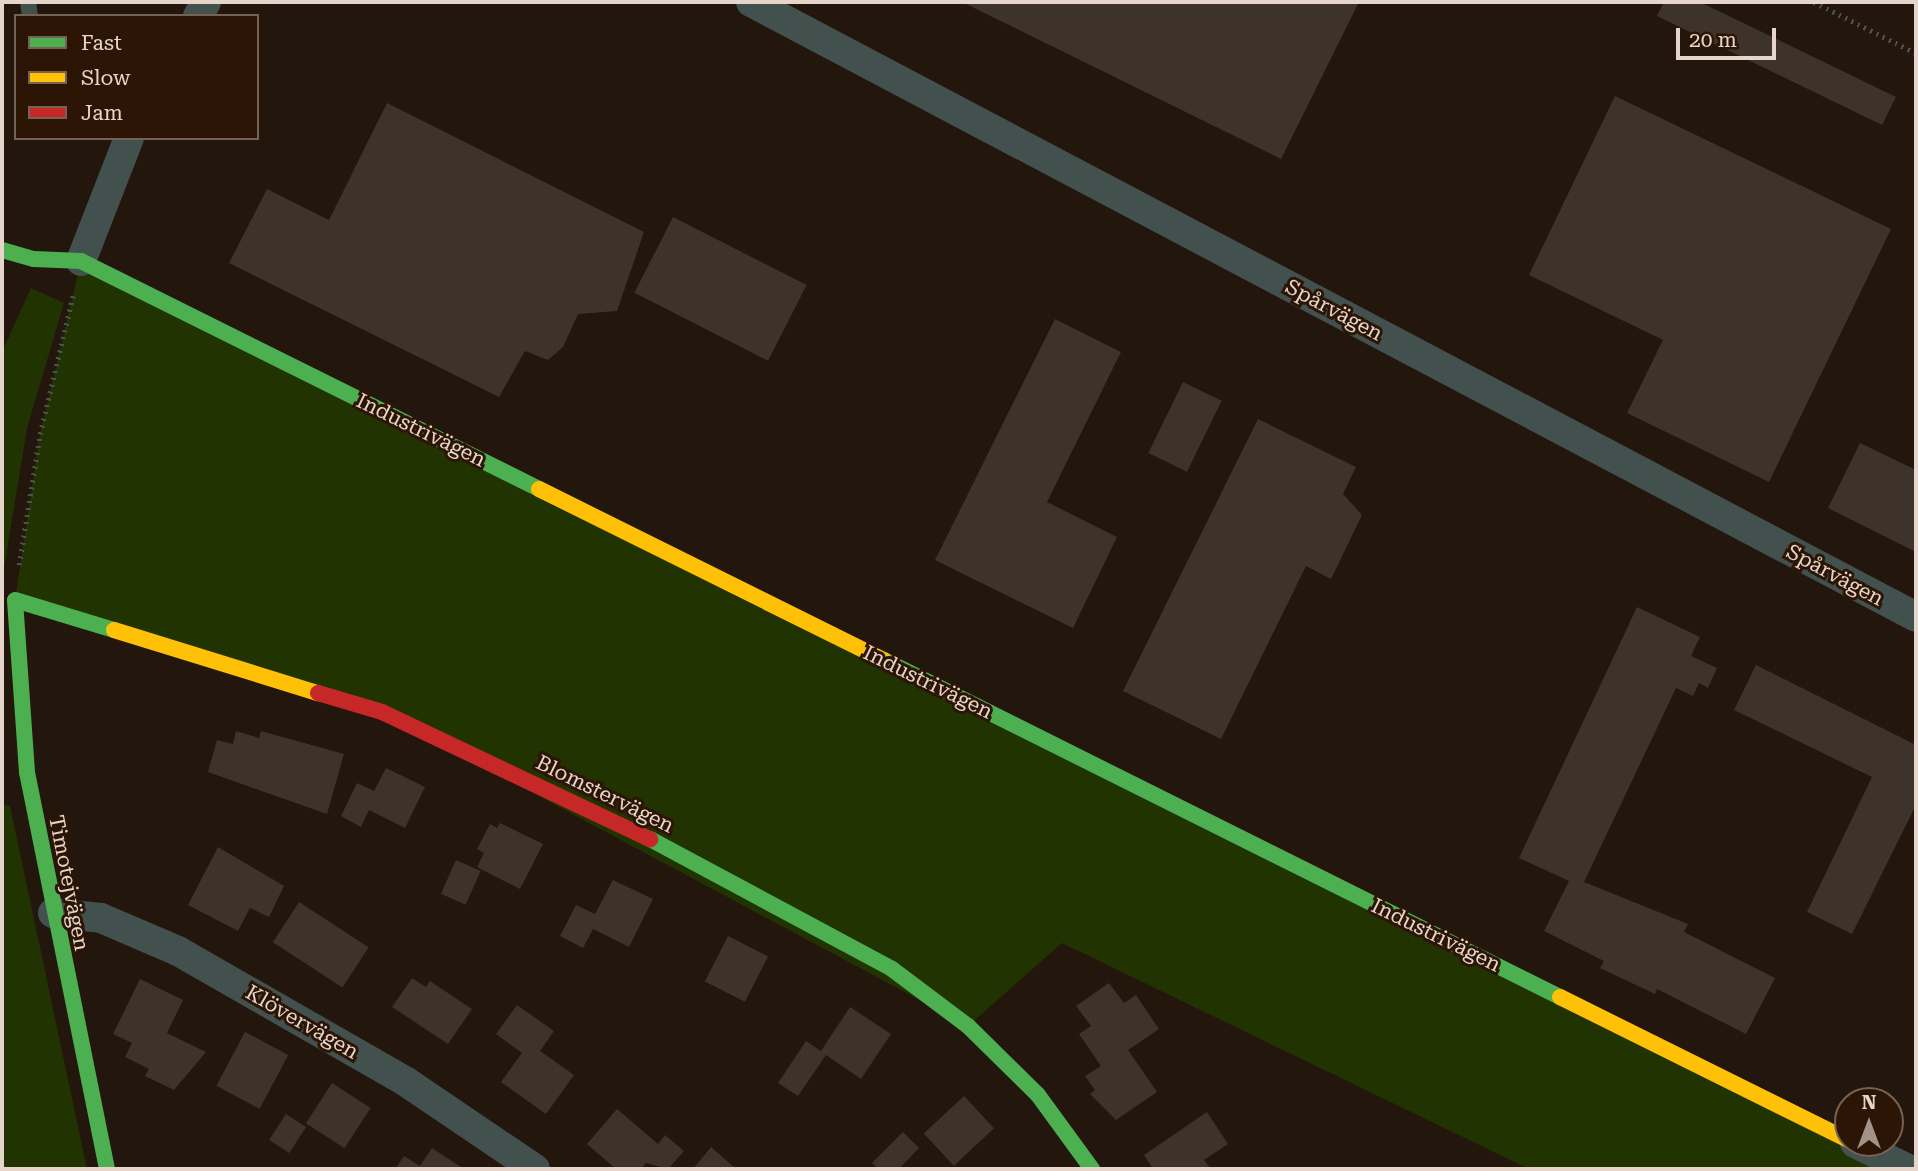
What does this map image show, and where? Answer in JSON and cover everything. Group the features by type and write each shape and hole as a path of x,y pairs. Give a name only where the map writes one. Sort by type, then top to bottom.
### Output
{"street":[{"name":"Spårvägen","path":"751,2 1916,617"},
{"path":"81,261 127,140"},
{"name":"Industrivägen","path":"2,250 81,261 1834,1133"},
{"name":"Timotejvägen","path":"15,600 27,772 53,913 107,1169"},
{"name":"Blomstervägen","path":"15,600 382,712 612,819 805,920 892,969 968,1026 1038,1095 1092,1169"},
{"name":"Klövervägen","path":"53,913 101,918 178,951 405,1081 535,1169"},
{"path":"1884,1157 1908,1169"}],"path":[{"path":"1814,2 1916,53"},
{"path":"15,600 40,434 81,261"}],"green space":[{"path":"81,261 1834,1132 1834,1157 1884,1157 1908,1169 1529,1169 1062,943 968,1026 382,712 15,600 40,434"},
{"path":"31,288 64,303 27,428 2,581 2,352"},
{"path":"2,804 10,806 87,1169 2,1169"}],"building":[{"path":"962,2 1359,2 1281,159"},
{"path":"1664,2 1700,2 1896,97 1882,125 1657,16"},
{"path":"1615,96 1891,229 1769,482 1627,413 1663,340 1529,275"},
{"path":"387,103 644,232 617,311 578,314 563,347 548,360 525,351 499,397 229,263 267,189 329,220"},
{"path":"673,217 807,285 768,361 634,293"},
{"path":"1055,319 1121,352 1047,502 1117,537 1073,628 935,560"},
{"path":"1183,382 1222,401 1187,472 1148,453"},
{"path":"1258,419 1356,467 1343,494 1362,515 1331,579 1306,566 1221,739 1123,691"},
{"path":"1860,443 1916,470 1916,552 1828,508"},
{"path":"1637,607 1700,637 1691,656 1717,668 1708,688 1699,683 1693,696 1676,688 1584,882 1688,924 1684,932 1775,978 1746,1034 1657,989 1655,994 1600,968 1604,961 1544,931 1569,881 1519,858"},
{"path":"1756,665 1916,745 1916,805 1852,934 1807,912 1872,777 1734,710"},
{"path":"236,731 259,738 261,731 344,754 327,814 208,772 217,740 233,744"},
{"path":"386,768 425,787 405,828 369,810 361,827 341,816 357,783 374,791"},
{"path":"500,823 543,844 520,889 477,867 484,853 477,849 490,824 497,828"},
{"path":"218,847 284,886 269,917 250,908 238,931 188,905"},
{"path":"456,860 481,871 466,905 441,894"},
{"path":"613,880 653,899 629,947 593,929 583,948 560,936 576,905 595,914"},
{"path":"299,902 369,947 342,987 273,942"},
{"path":"728,936 768,956 745,1002 705,981"},
{"path":"412,978 426,987 430,981 472,1009 448,1044 392,1007"},
{"path":"140,979 183,1000 167,1033 206,1052 174,1090 145,1076 149,1069 125,1057 132,1043 113,1034"},
{"path":"1109,983 1124,1003 1136,995 1159,1029 1128,1050 1157,1092 1116,1120 1090,1094 1095,1090 1085,1076 1101,1066 1079,1034 1091,1026 1076,1006"},
{"path":"517,1005 554,1031 540,1051 574,1075 546,1114 501,1082 522,1053 496,1034"},
{"path":"850,1007 891,1034 861,1079 826,1055 798,1096 778,1083 806,1041 821,1051"},
{"path":"245,1032 288,1055 260,1109 216,1086"},
{"path":"332,1083 371,1108 344,1148 306,1123"},
{"path":"964,1096 994,1128 954,1166 924,1134"},
{"path":"617,1109 658,1144 665,1135 684,1151 668,1169 646,1163 641,1169 616,1169 587,1144"},
{"path":"1207,1112 1228,1144 1204,1160 1211,1169 1153,1169 1144,1155"},
{"path":"286,1114 306,1127 289,1153 269,1140"},
{"path":"903,1132 919,1148 899,1169 879,1169 872,1163"},
{"path":"711,1147 736,1169 693,1169"},
{"path":"432,1148 464,1169 395,1169 404,1156 420,1166"}],"traffic: fast":[{"path":"2,250 34,259 81,261 539,489"},
{"path":"107,1169 27,772 15,600 114,630"},
{"path":"884,660 1560,997"},
{"path":"650,839 892,969 968,1026 1038,1095 1092,1169"}],"traffic: slow":[{"path":"539,489 884,660"},
{"path":"114,630 318,693"},
{"path":"1560,997 1834,1133"}],"traffic: jam":[{"path":"318,693 382,712 650,839"}]}
